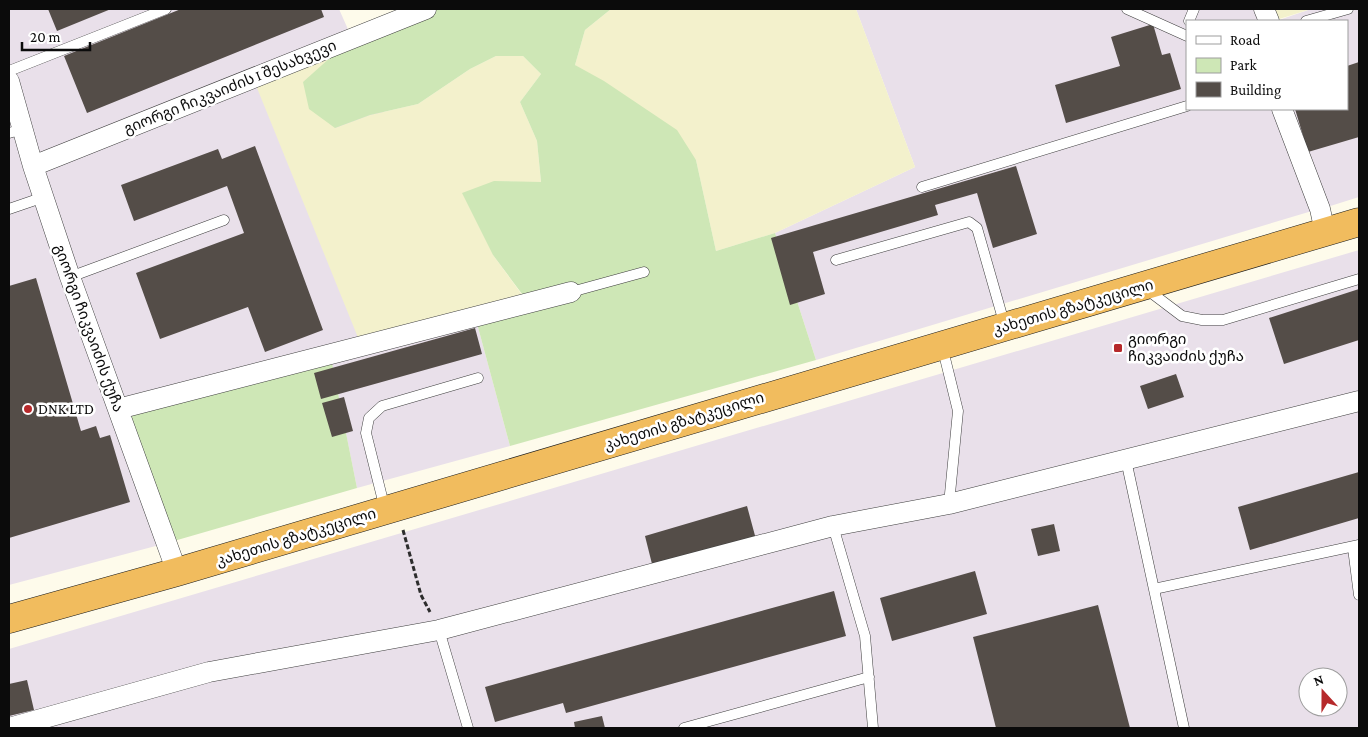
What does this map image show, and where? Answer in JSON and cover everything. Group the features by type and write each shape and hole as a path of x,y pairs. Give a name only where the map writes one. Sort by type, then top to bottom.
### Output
{"highway":[{"name":"კახეთის გზატკეცილი","path":"9,619 178,572 1359,222"}],"street":[{"name":"გიორგი ჩიკვაიძის I შესახვევი","path":"33,166 426,9"},
{"name":"გიორგი ჩიკვაიძის ქუჩა","path":"9,81 16,131 33,166 70,277 178,572"},
{"path":"1282,110 1320,209 1325,232"},
{"path":"118,409 571,292"},
{"path":"9,728 209,672 439,630 833,526 949,504 1359,401"}],"lane":[{"path":"9,71 166,9"},
{"path":"1127,9 1185,32"},
{"path":"1310,20 1348,9"},
{"path":"922,187 1186,106"},
{"path":"9,209 44,197"},
{"path":"70,277 224,220"},
{"path":"836,260 969,222 977,228 1005,327"},
{"path":"571,292 644,272"},
{"path":"1143,286 1182,316 1202,320 1223,320 1359,279"},
{"path":"942,345 958,411 949,504"},
{"path":"390,508 366,433 369,418 382,406 478,378"},
{"path":"1126,460 1184,728"},
{"path":"833,526 865,636 873,728"},
{"path":"1154,589 1356,546 1359,595"},
{"path":"439,630 468,728"},
{"path":"684,728 869,677"}],"path":[{"path":"390,508 421,595 439,630"}],"shaded area":[{"path":"9,9 339,9 475,316 510,446 357,488 330,354 167,543 9,585"},
{"path":"611,9 856,9 915,167 775,233 716,251 696,160 575,65 585,30"},
{"path":"856,9 1264,9 1269,20 1186,20 1186,110 1274,110 1312,211 816,360 775,233 915,167"},
{"path":"1264,9 1311,9 1276,20"},
{"path":"1311,9 1359,9 1359,197 1324,208 1289,110 1348,110 1348,20 1279,20"},
{"path":"351,39 335,128 370,115 418,104 470,69 496,56 523,56 541,74 520,102 537,141 541,183 494,181 493,255 528,303 361,345 253,78"},
{"path":"1359,250 1359,728 9,728 9,649"}],"green space":[{"path":"426,9 611,9 585,30 575,65 604,81 677,130 696,160 716,251 775,233 816,360 510,446 475,316 528,302 493,255 462,193 494,181 541,182 537,141 520,102 541,74 523,56 496,56 470,69 418,104 370,115 335,128 309,109 303,82 351,39"},
{"path":"330,353 357,488 167,543 118,409"}],"building":[{"path":"48,9 111,9 57,31"},
{"path":"181,9 321,9 324,17 87,113 64,56"},
{"path":"1153,24 1162,55 1170,53 1181,89 1066,123 1055,85 1120,66 1111,37"},
{"path":"1359,62 1359,137 1308,152 1295,110 1348,110 1348,66"},
{"path":"255,146 323,330 265,352 248,307 160,339 136,273 244,233 227,186 134,221 121,185 218,149 222,159"},
{"path":"1016,166 1037,234 993,248 977,193 935,205 938,215 813,252 825,294 790,305 771,238"},
{"path":"36,278 81,431 96,426 100,438 110,435 130,502 9,538 9,286"},
{"path":"1359,289 1359,340 1284,364 1269,318"},
{"path":"475,328 482,354 321,399 314,373"},
{"path":"1176,374 1184,397 1148,409 1140,386"},
{"path":"344,397 353,431 332,437 322,403"},
{"path":"1359,472 1359,518 1250,550 1238,507"},
{"path":"747,506 757,543 652,564 645,536"},
{"path":"1054,524 1060,551 1038,556 1031,529"},
{"path":"975,571 987,614 892,641 880,598"},
{"path":"834,591 846,636 566,713 563,703 495,722 485,687"},
{"path":"1098,605 1130,728 996,728 973,637"},
{"path":"27,680 34,710 9,716 9,684"},
{"path":"602,716 605,728 575,728 574,722"}],"place":[{"name":"გიორგი ჩიკვაიძის ქუჩა","path":"1118,348"},
{"name":"DNK LTD","path":"28,409"}]}
